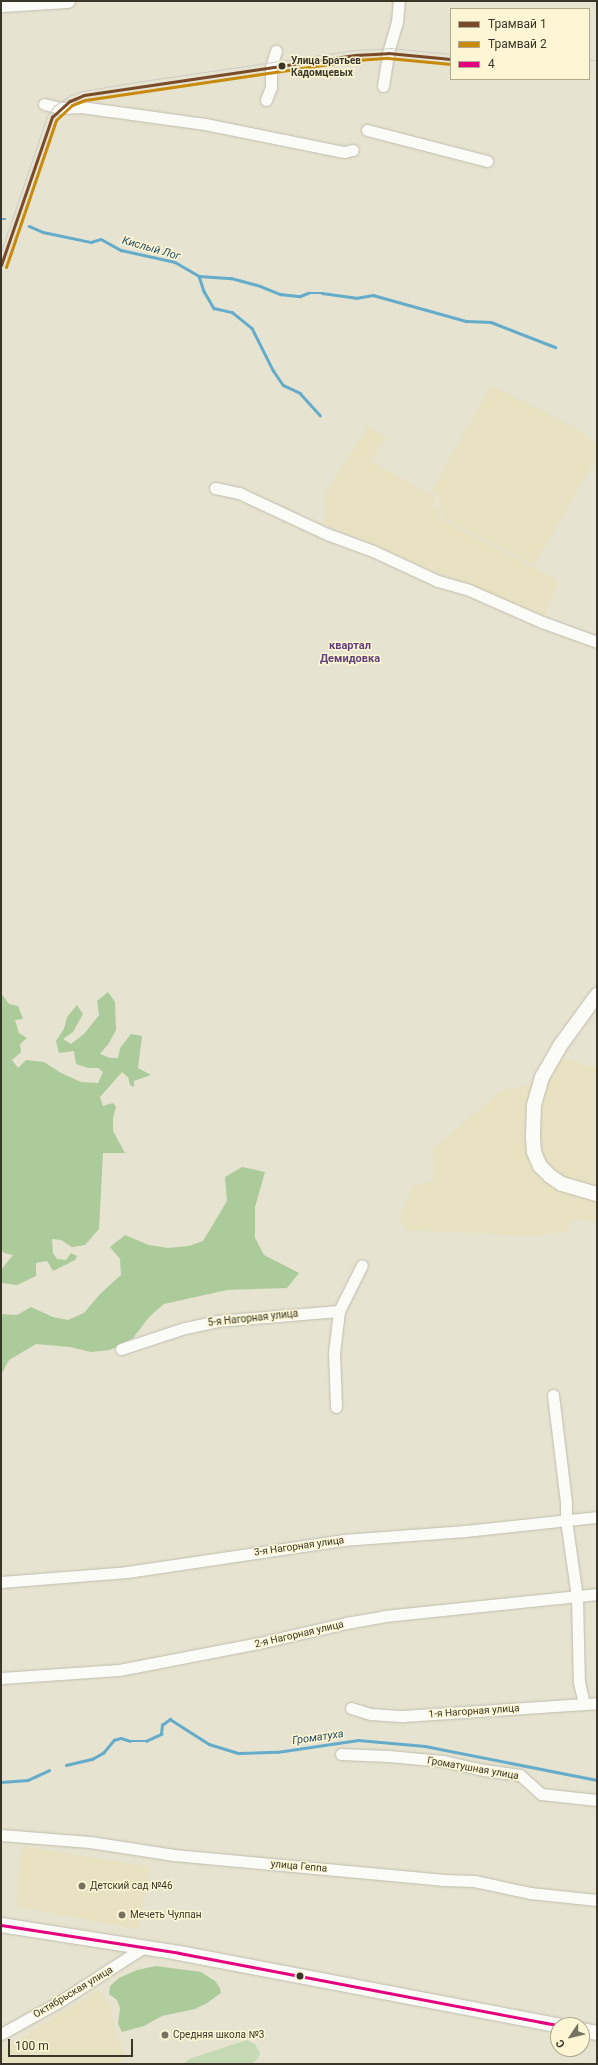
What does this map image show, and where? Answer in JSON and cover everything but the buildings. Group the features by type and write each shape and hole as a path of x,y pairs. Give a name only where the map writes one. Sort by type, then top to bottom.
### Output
{"main road":[{"path":"1,5 68,1"},
{"path":"597,995 560,1046 542,1077 534,1105 533,1138 534,1152 540,1166 550,1176 562,1184 597,1194"},
{"path":"1,1925 144,1947 550,2023"}],"street":[{"path":"383,86 390,48 397,22 399,1"},
{"path":"266,100 271,87 271,67 276,51"},
{"path":"44,104 60,108 81,107 205,124 344,152 353,150"},
{"path":"367,130 487,161"},
{"path":"215,488 239,493 327,534 373,551 438,581 469,590 542,622 597,642"},
{"path":"336,1407 334,1353 339,1311 362,1265"},
{"name":"5-я Нагорная улица","path":"121,1349 185,1328 218,1321 339,1311"},
{"path":"553,1395 566,1503 566,1520 577,1597 579,1682 584,1703"},
{"name":"3-я Нагорная улица","path":"1,1582 127,1572 343,1540 466,1532 597,1517"},
{"name":"2-я Нагорная улица","path":"1,1678 119,1670 259,1643 385,1616 597,1594"},
{"name":"1-я Нагорная улица","path":"351,1708 371,1714 403,1716 597,1703"},
{"name":"Громатушная улица","path":"341,1754 388,1756 443,1761 484,1770 520,1775 541,1794 597,1800"},
{"name":"улица Геппа","path":"1,1835 90,1842 174,1855 442,1880 474,1881 530,1893 597,1900"},
{"name":"Октябрьская улица","path":"1,2034 74,1992 144,1947"}],"shaded area":[{"path":"491,385 576,428 597,445 597,457 534,565 442,517 439,497 432,490"},
{"path":"368,426 386,437 371,461 436,498 432,506 441,511 437,517 559,581 544,617 324,524 327,490"},
{"path":"561,1057 597,1068 597,1222 573,1218 568,1231 533,1236 406,1230 399,1217 413,1186 434,1180 433,1149 501,1091 530,1084"},
{"name":"Детский сад №46","path":"21,1846 150,1867 138,1930 16,1906"},
{"path":"99,1990 111,2007 114,2030 126,2057 117,2064 1,2064 1,2050"}],"green space":[{"path":"108,992 115,1002 116,1030 109,1043 100,1054 110,1058 118,1058 120,1048 131,1034 142,1036 138,1068 151,1075 134,1081 134,1087 130,1085 128,1077 122,1072 100,1097 103,1106 113,1103 116,1107 113,1118 113,1131 125,1153 103,1153 99,1229 85,1245 72,1247 61,1240 52,1239 53,1253 57,1259 66,1260 71,1253 77,1256 75,1260 53,1271 47,1261 36,1263 36,1276 17,1285 2,1283 1,1270 13,1255 4,1253 1,1249 1,993 9,1004 18,1006 23,1019 15,1020 19,1033 27,1038 20,1044 21,1052 12,1060 18,1068 26,1060 44,1062 61,1073 81,1082 98,1083 103,1072 98,1068 88,1068 76,1064 74,1051 59,1053 56,1041 64,1029 67,1017 77,1005 83,1014 73,1032 63,1039 71,1044 84,1034 99,1015 97,1001"},
{"path":"242,1167 265,1172 255,1207 255,1238 264,1255 299,1273 287,1288 227,1290 164,1304 150,1316 133,1338 110,1350 91,1352 70,1347 36,1344 9,1360 1,1375 1,1314 17,1315 31,1307 53,1317 68,1320 84,1313 100,1294 121,1275 120,1259 110,1247 125,1235 149,1245 168,1248 189,1246 203,1241 227,1201 225,1177"},
{"path":"156,1966 201,1972 215,1981 220,1988 221,1993 195,2009 162,2016 144,2026 122,2032 118,2024 120,2008 117,2000 109,1994 110,1986 119,1978 137,1970"},
{"path":"247,2040 255,2044 260,2053 258,2058 253,2063 184,2064 189,2059"}],"waterway":[{"name":"Кислый Лог","path":"29,226 43,232 91,242 101,239 121,250 175,262 199,276 231,278 260,286 280,294 300,296 308,293 322,293 356,298 373,295 466,321 491,322 555,347"},
{"path":"199,276 204,291 214,308 232,312 252,328 273,370 283,385 300,393 320,415"},
{"name":"Громатуха","path":"66,1765 92,1759 103,1753 114,1740 121,1738 130,1741 146,1741 161,1734 162,1725 170,1719 209,1744 239,1753 277,1752 358,1740 425,1746 597,1780"},
{"name":"Громатуха","path":"1,1782 28,1780 49,1770"}],"tram line":[{"path":"1,252 47,116 54,106 71,95 82,91 136,82 355,50 390,48 450,54"},
{"name":"1","path":"1,265 52,117 70,101 84,95 355,55 388,53 450,59"},
{"name":"2","path":"6,267 56,120 72,105 85,100 356,60 388,58 450,64"},
{"path":"590,60 597,60"}],"transit line":[{"name":"4","path":"1,1925 179,1953 550,2023"}],"place":[{"name":"Улица Братьев Кадомцевых","path":"282,66"},
{"name":"Детский сад №46","path":"82,1886"},
{"name":"Мечеть Чулпан","path":"122,1915"},
{"name":"Средняя школа №3","path":"165,2035"}],"district":[{"name":"квартал Демидовка","path":"350,653"}]}
